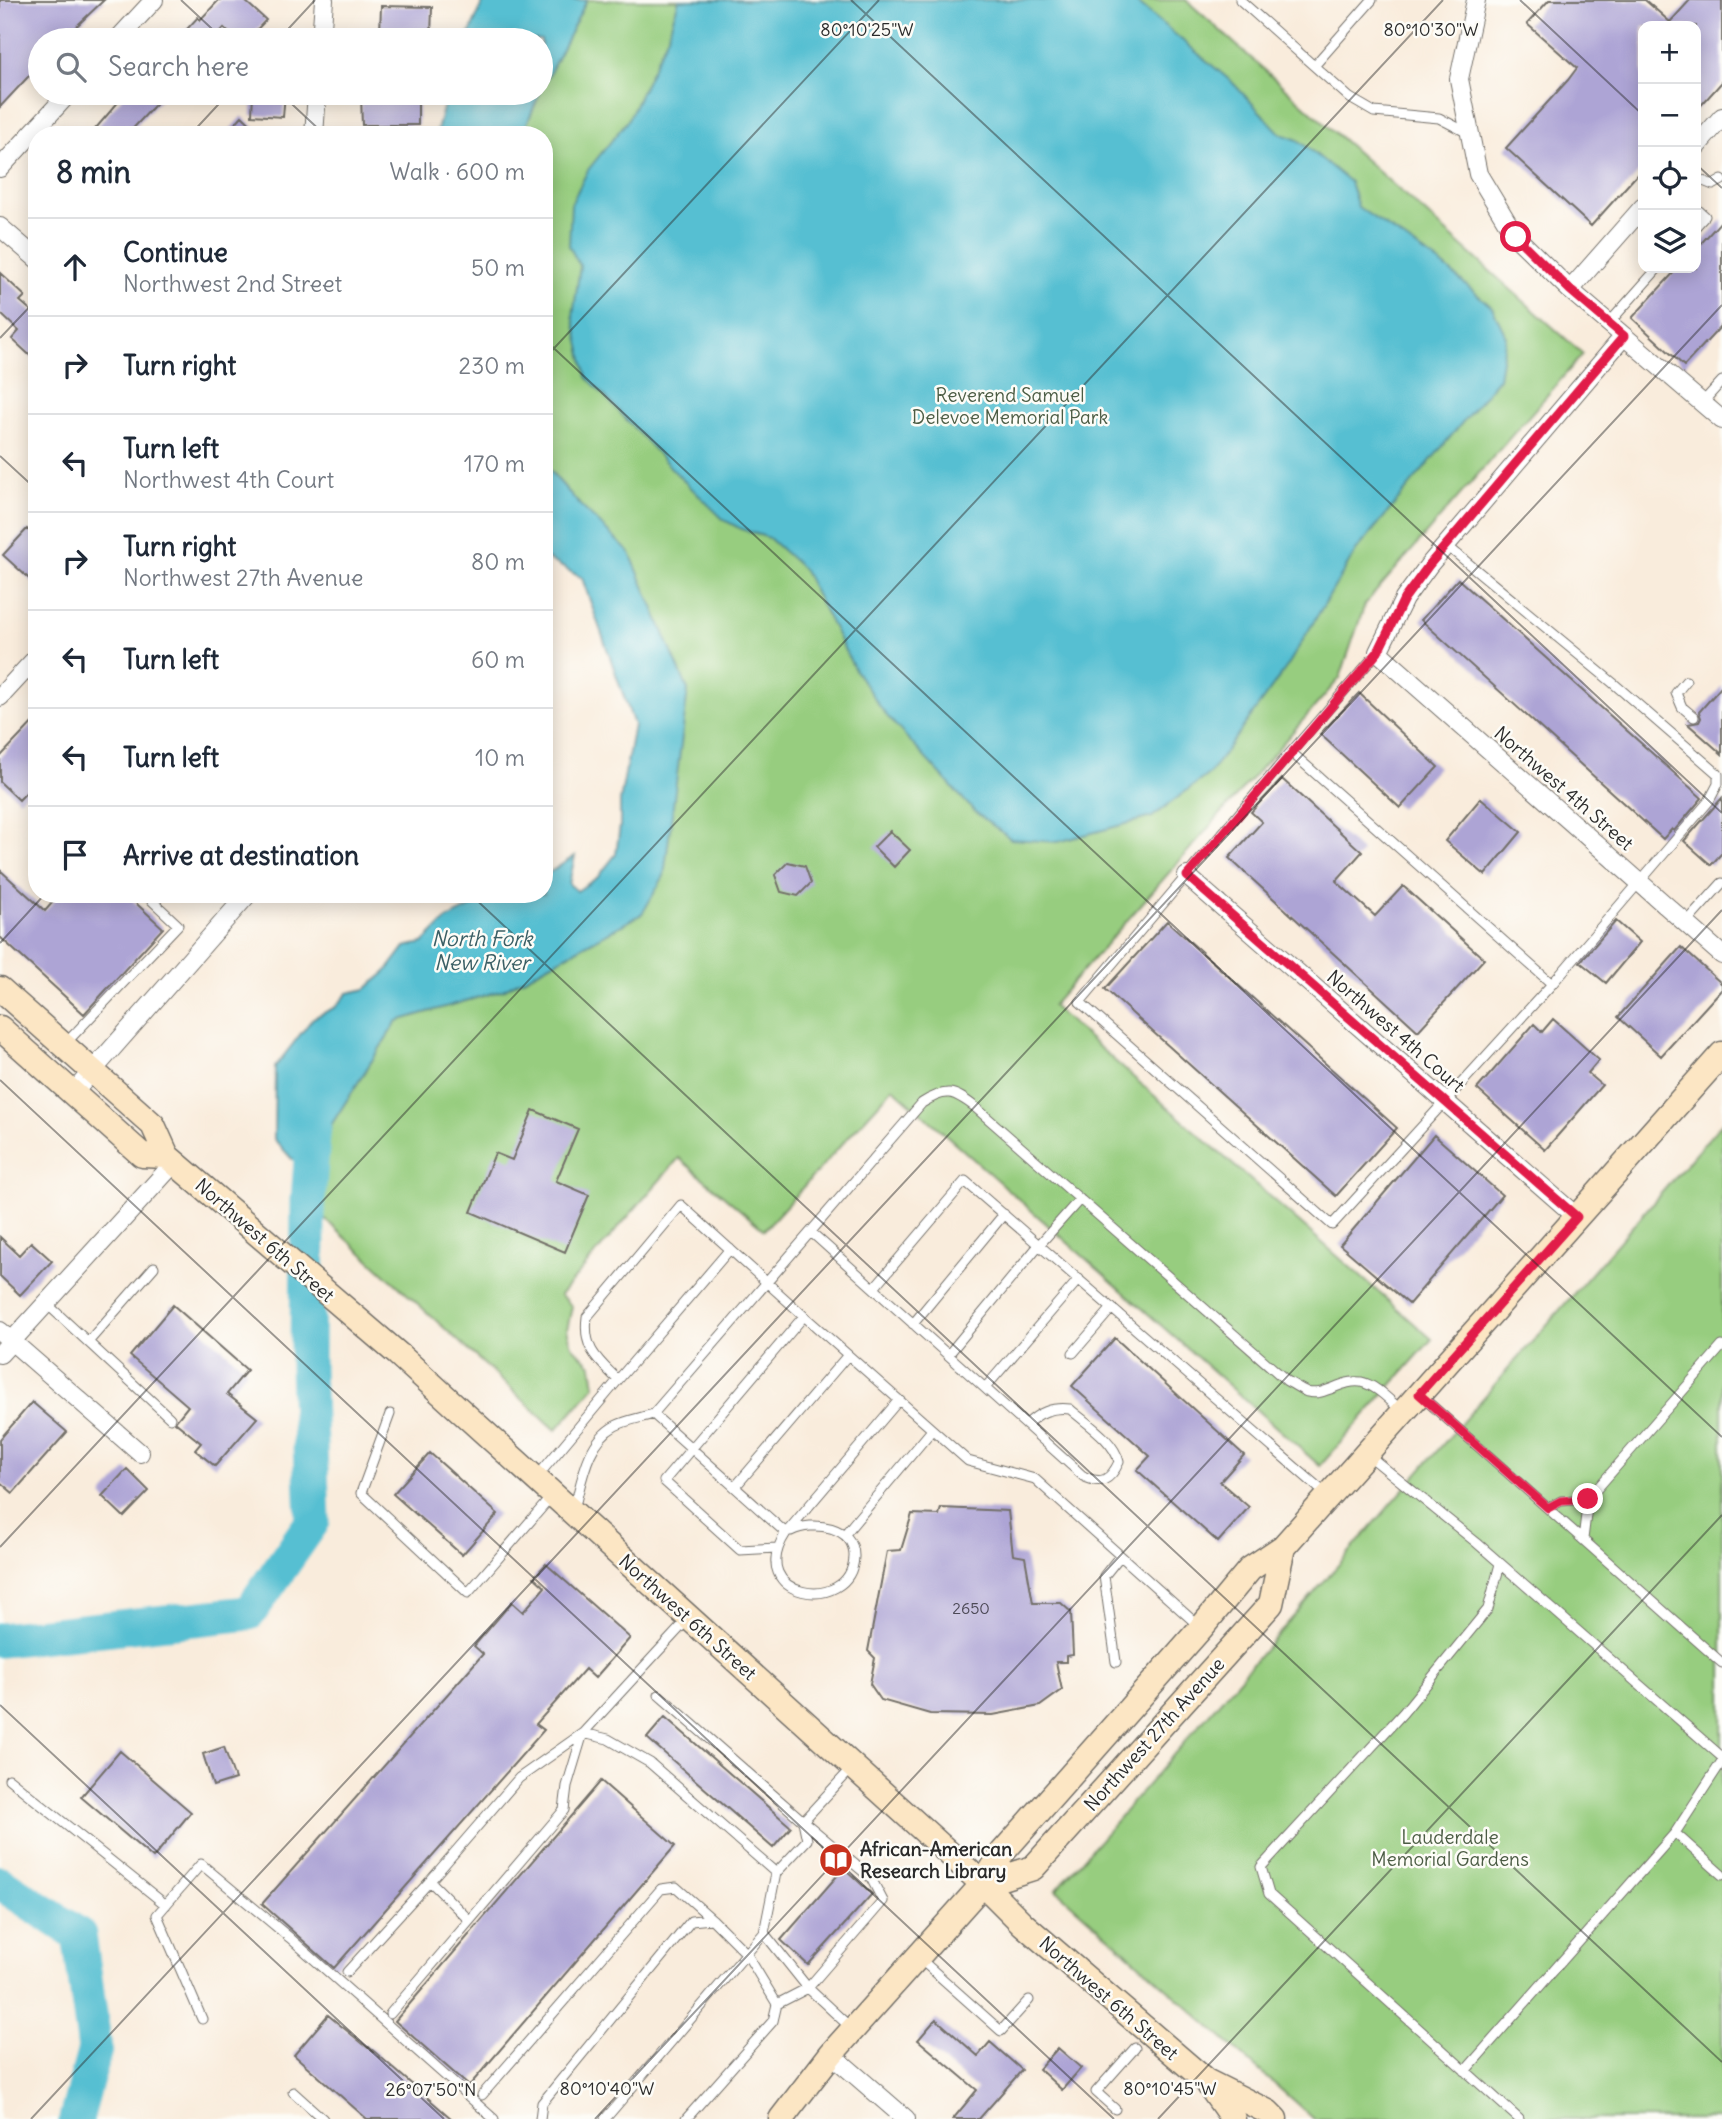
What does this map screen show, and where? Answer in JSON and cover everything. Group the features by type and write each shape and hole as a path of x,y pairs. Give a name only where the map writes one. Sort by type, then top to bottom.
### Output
{"street":[{"path":"128,28 154,0"},
{"path":"322,28 324,0"},
{"path":"1476,0 1459,79 1478,174 1516,237 1570,290 1722,420"},
{"path":"39,126 58,105"},
{"path":"315,126 316,105"},
{"path":"1701,142 1722,119"},
{"path":"0,169 28,138"},
{"path":"1570,290 1640,210"},
{"path":"0,227 28,251"},
{"path":"1378,652 1404,599 1446,545 1624,336"},
{"name":"Northwest 4th Street","path":"1378,652 1722,956"},
{"path":"0,697 28,667"},
{"name":"Northwest 4th Court","path":"1187,876 1577,1217"},
{"path":"73,1093 240,903"},
{"name":"Northwest 6th Street","path":"0,989 153,1125 171,1159 398,1354 983,1884 1023,1924 1206,2081 1233,2119"},
{"name":"Northwest 6th Street","path":"0,1028 142,1154 171,1159"},
{"name":"Northwest 27th Avenue","path":"781,2119 831,2054 983,1884 1002,1853 1251,1569 1283,1547 1722,1054"},
{"path":"139,1453 4,1342 46,1303 171,1159"},
{"name":"Northwest 27th Avenue","path":"983,1884 1033,1868 1271,1604 1283,1547"},
{"path":"831,2054 906,2119"},
{"name":"Northwest 6th Street","path":"1206,2081 1268,2112 1275,2119"}],"lane":[{"path":"1240,0 1350,98 1374,112 1439,118 1470,134"},
{"path":"1314,66 1372,0"},
{"path":"1701,180 1713,185 1722,180"},
{"path":"1609,323 1654,273"},
{"path":"1702,403 1722,380"},
{"path":"1378,652 1080,1002 1332,1225 1552,984 1709,801 1718,784 1718,774 1446,545"},
{"path":"1686,681 1676,693 1682,707 1694,717"},
{"path":"1291,752 1552,984"},
{"path":"1686,923 1722,883"},
{"path":"64,1045 178,925 155,903"},
{"path":"573,1513 591,1452 604,1435 615,1426 653,1414 922,1103 938,1093 957,1093 1287,1381 1308,1392 1326,1391 1342,1384 1362,1382 1378,1391 1403,1413"},
{"path":"874,1288 965,1181 1329,1496"},
{"path":"948,1355 1080,1199"},
{"path":"618,1380 593,1354 584,1333 587,1317 681,1205 968,1461 1035,1479 1201,1628"},
{"path":"913,1324 1004,1214"},
{"path":"811,1232 874,1288 913,1324 1083,1476 1095,1482 1106,1479 1119,1462 1117,1453 1110,1445 1070,1409 1048,1410 1035,1416 1026,1425"},
{"path":"390,1415 361,1493 468,1593 618,1380 730,1249"},
{"path":"88,1342 154,1267"},
{"path":"985,1388 1079,1279"},
{"path":"46,1303 170,1418"},
{"path":"1073,1353 1112,1308"},
{"path":"776,1548 740,1550 664,1481 804,1315"},
{"path":"1583,1539 1588,1499 1722,1346"},
{"path":"734,1487 848,1355"},
{"path":"1419,1394 1722,1663"},
{"path":"786,1533 816,1525 845,1534 852,1544 854,1558 850,1572 836,1587 811,1595 794,1589 782,1579 774,1566 776,1548 786,1533 899,1400"},
{"path":"653,1414 786,1533"},
{"path":"845,1534 932,1430"},
{"path":"1366,1453 1500,1564 1722,1759 1718,1774 1675,1833 1465,2071"},
{"path":"1548,1508 1561,1501 1588,1499"},
{"path":"1116,1662 1104,1576 1120,1556"},
{"path":"1500,1564 1488,1609 1403,1713 1261,1867 1269,1894 1519,2119"},
{"path":"347,1972 519,1778 583,1733 689,1618"},
{"path":"659,1695 871,1878 883,1901 808,1988 777,2004"},
{"path":"583,1733 608,1739 650,1763 776,1873"},
{"path":"390,2014 564,1810 583,1733"},
{"path":"803,1822 853,1766"},
{"path":"9,1779 166,1905"},
{"path":"605,2119 764,1933 776,1873 807,1840 803,1822"},
{"path":"1675,1833 1722,1875"},
{"path":"202,2019 158,1915 201,1864 290,1938 494,2119"},
{"path":"430,1881 469,1920"},
{"path":"482,2095 661,1889 676,1887 746,1953 777,2004 774,2021 686,2119"},
{"path":"540,2119 542,2103 691,1921 712,1919"},
{"path":"764,1933 808,1988 853,2029"},
{"path":"917,1957 1001,2031 1029,2000"},
{"path":"1115,2109 1096,2092 1135,2048"},
{"path":"293,2092 323,2119"}],"green space":[{"name":"Reverend Samuel Delevoe Memorial Park","path":"587,0 1186,0 1583,354 1365,604 1340,678 1052,1006 1432,1339 1320,1466 893,1088 764,1230 679,1158 560,1295 572,1306 567,1330 572,1346 592,1366 595,1386 556,1430 315,1210 331,1125 397,1021 503,990 641,914 688,690 580,505 553,474 553,126 526,126 535,105 553,105 553,66"},
{"name":"Lauderdale Memorial Gardens","path":"1722,1123 1722,2119 1314,2119 1056,1890"}],"water":[{"path":"484,0 587,0 553,67 553,28 472,28"},
{"path":"679,0 1134,0 1232,82 1281,134 1298,140 1350,182 1358,207 1444,266 1492,307 1506,336 1499,378 1356,551 1288,665 1210,773 1152,817 1058,842 1011,839 974,811 885,714 855,670 803,569 769,538 724,520 674,471 587,377 573,316 580,266 569,246 571,204 588,170 628,120 667,38"},
{"path":"444,105 535,105 526,126 438,126"},
{"name":"North Fork New River","path":"553,474 580,505 630,553 688,690 664,876 642,914 503,990 397,1021 331,1125 325,1157 292,1159 274,1139 275,1067 313,1018 336,1007 348,993 366,989 386,972 405,947 423,943 447,919 480,903 553,903 553,870 575,856 569,884 577,891 598,877 616,854 620,801 634,725 582,578 553,562"}],"building":[{"path":"0,0 104,0 75,28 28,28 28,77 0,107"},
{"path":"219,0 244,0 266,20 258,28 188,28 198,17 200,20"},
{"path":"1549,0 1645,0 1669,21 1638,21 1638,174 1591,226 1506,148 1577,68 1527,24"},
{"path":"1690,0 1722,0 1722,82 1701,105 1701,21 1671,21"},
{"path":"381,6 432,7 431,28 380,28"},
{"path":"116,105 155,105 135,126 98,126"},
{"path":"252,105 284,105 283,117 252,115"},
{"path":"361,105 418,105 418,125 362,125"},
{"path":"242,116 253,126 233,126"},
{"path":"1722,220 1722,325 1684,366 1632,318 1673,273 1701,273 1701,243"},
{"path":"0,273 25,296 20,301 28,308 28,354 12,339 19,331 0,313"},
{"path":"27,529 28,530 28,578 3,555"},
{"path":"1458,579 1702,798 1674,831 1672,829 1663,839 1421,620"},
{"path":"1722,686 1722,754 1688,724 1699,722 1699,712"},
{"path":"1359,693 1438,767 1400,808 1320,734"},
{"path":"28,727 28,790 19,800 0,782 0,757"},
{"path":"1282,779 1362,852 1336,881 1375,916 1403,886 1484,959 1418,1031 1229,858 1262,822 1251,812"},
{"path":"1481,798 1521,832 1485,875 1445,841"},
{"path":"1722,798 1722,853 1711,865 1684,841"},
{"path":"890,831 910,850 894,867 874,847"},
{"path":"788,862 805,866 811,883 798,896 781,892 775,875"},
{"path":"0,870 28,896 28,903 36,903 45,911 52,903 136,903 163,928 84,1014 0,937"},
{"path":"1167,921 1397,1128 1336,1196 1105,989"},
{"path":"1616,921 1640,942 1606,983 1580,962"},
{"path":"1681,947 1722,984 1722,989 1661,1056 1618,1017"},
{"path":"1553,1019 1599,1060 1588,1073 1602,1085 1545,1150 1477,1089 1534,1024 1542,1032"},
{"path":"533,1110 578,1129 556,1181 589,1195 565,1252 471,1212 495,1153 512,1160"},
{"path":"1434,1135 1502,1195 1409,1304 1340,1245"},
{"path":"0,1237 19,1255 31,1242 52,1261 20,1295 0,1276"},
{"path":"173,1305 247,1370 227,1394 257,1418 215,1466 195,1450 201,1443 175,1422 188,1406 130,1356"},
{"path":"1115,1338 1244,1455 1220,1482 1249,1507 1218,1542 1137,1470 1150,1456 1072,1386"},
{"path":"32,1402 67,1432 13,1493 0,1482 0,1439"},
{"path":"430,1453 498,1514 462,1555 393,1494"},
{"path":"127,1469 149,1491 124,1517 102,1496"},
{"path":"941,1508 1008,1511 1013,1555 1025,1557 1033,1603 1061,1603 1071,1612 1073,1655 1066,1656 1066,1662 1056,1662 1062,1690 1040,1706 993,1715 930,1714 881,1700 870,1684 875,1658 868,1651 887,1551 901,1550 912,1514 939,1515"},
{"path":"546,1564 630,1638 595,1678 585,1669 536,1724 544,1730 334,1968 262,1904 483,1654 474,1646 512,1602 523,1612 545,1587 534,1577"},
{"path":"665,1717 791,1827 773,1848 647,1738"},
{"path":"224,1747 235,1779 213,1786 203,1754"},
{"path":"120,1751 191,1812 153,1858 81,1797"},
{"path":"601,1781 675,1846 469,2086 395,2021"},
{"path":"844,1868 872,1894 808,1965 781,1940"},
{"path":"328,2015 452,2119 367,2119 294,2055"},
{"path":"936,2019 978,2056 990,2042 1022,2070 979,2119 953,2119 977,2090 918,2040"},
{"path":"1058,2048 1081,2068 1062,2090 1039,2069"}],"waterway":[{"name":"North Fork New River","path":"0,1640 249,1613 313,1521 307,1368 308,1200 315,1110"},
{"name":"North Fork New River","path":"0,1883 79,1935 95,2049 76,2119"}],"place":[{"name":"African-American Research Library","path":"836,1860"}],"route":[{"path":"1516,237 1570,290 1624,336 1429,565 1404,599 1378,652 1187,876 1577,1217 1419,1394 1548,1508 1561,1501 1588,1499"}]}
